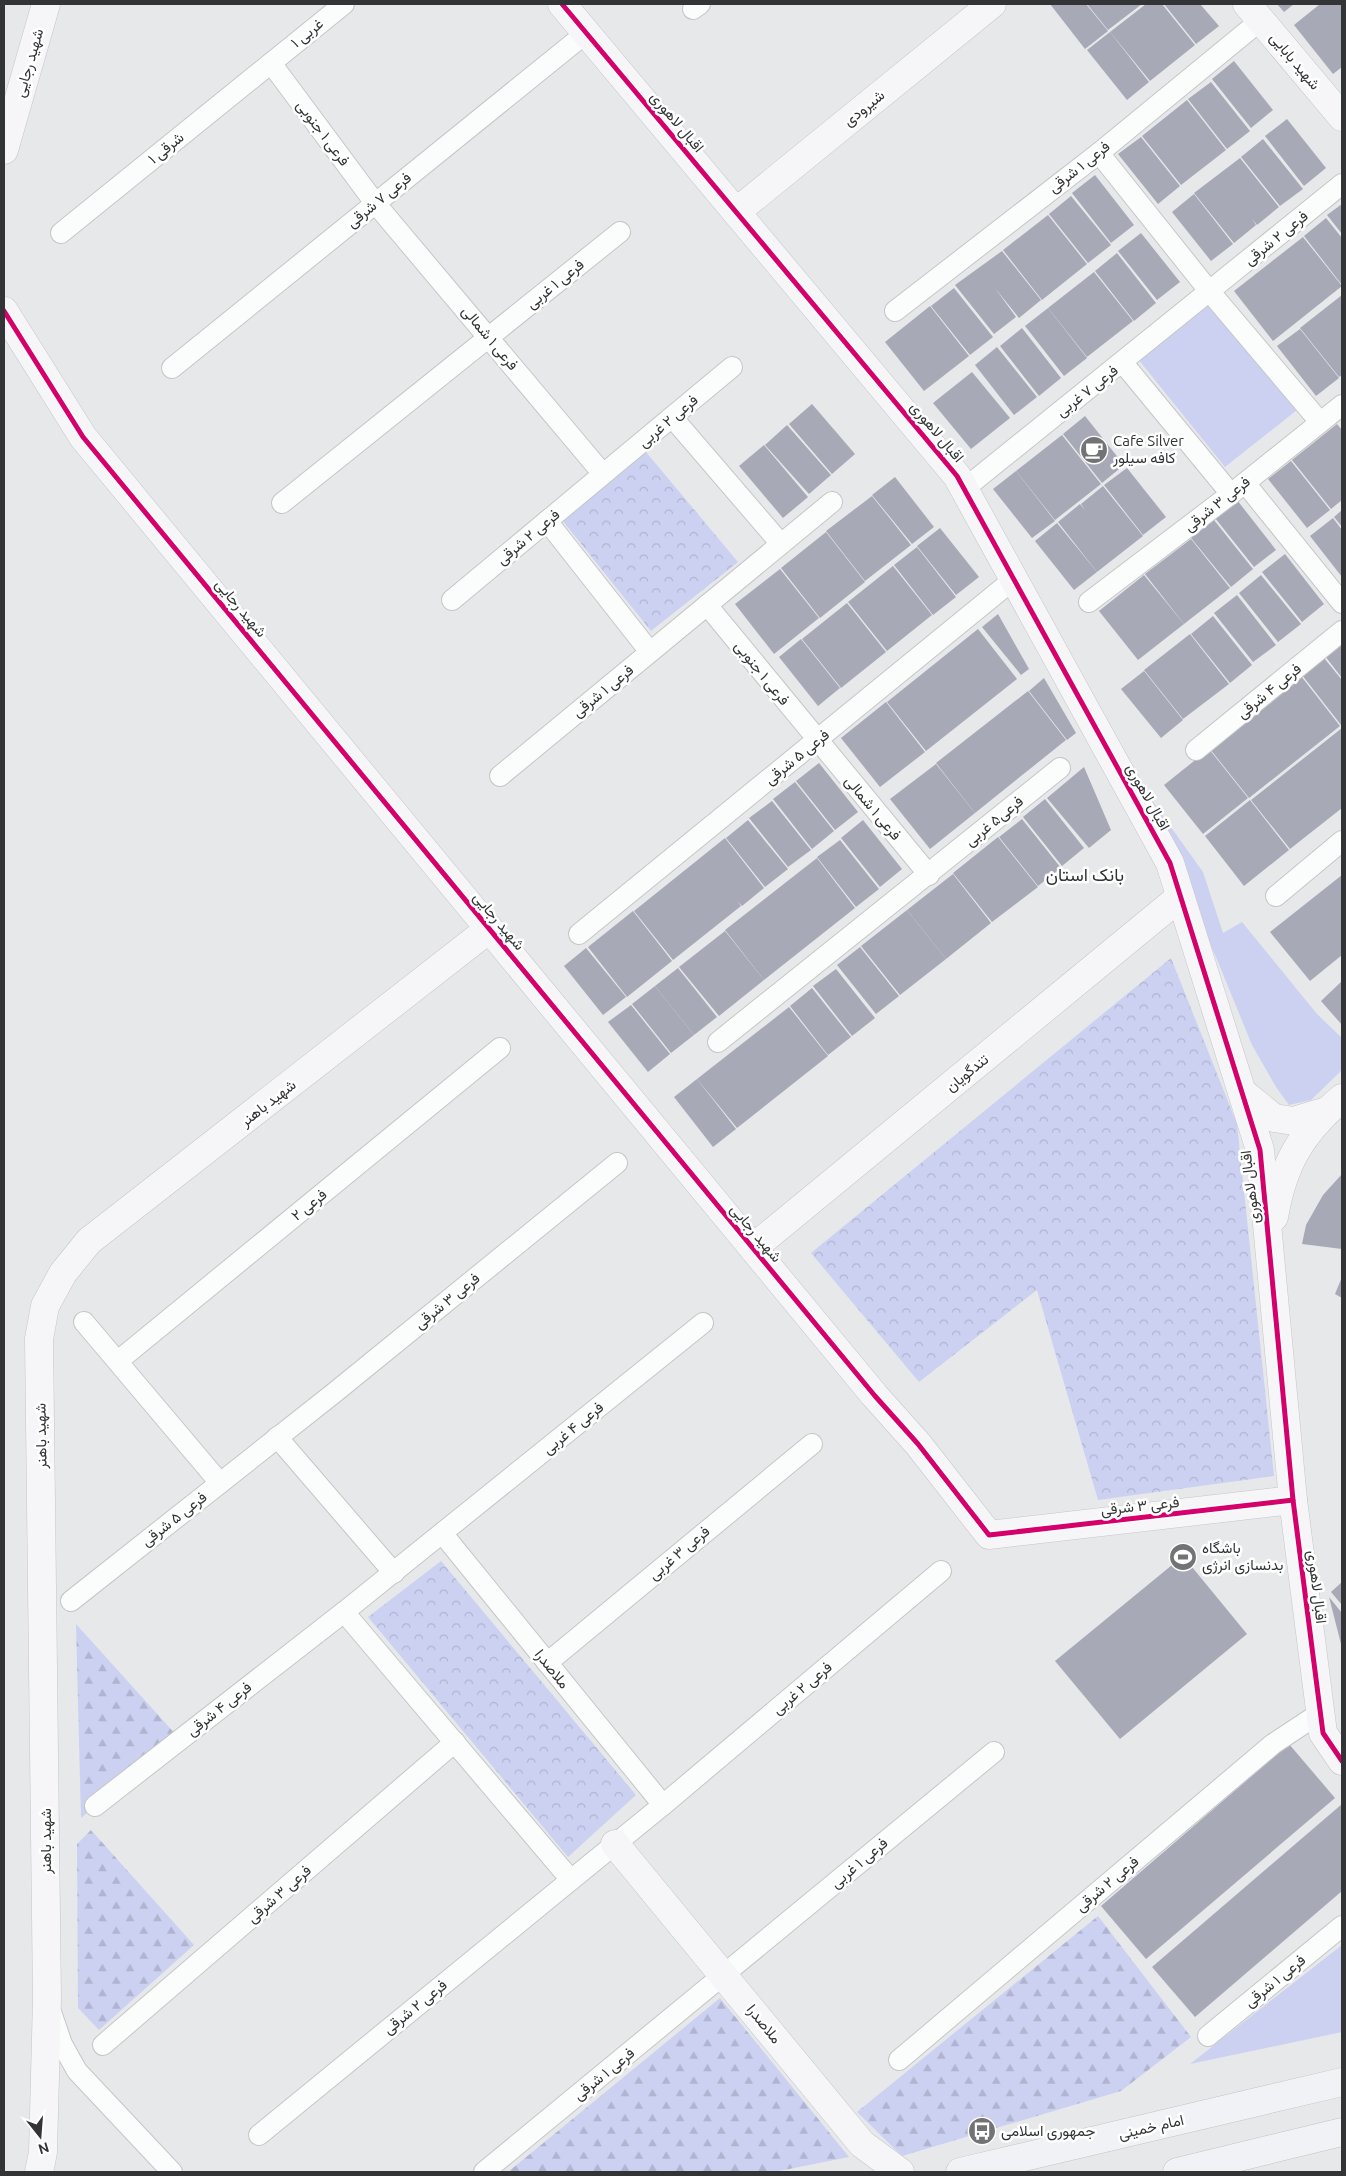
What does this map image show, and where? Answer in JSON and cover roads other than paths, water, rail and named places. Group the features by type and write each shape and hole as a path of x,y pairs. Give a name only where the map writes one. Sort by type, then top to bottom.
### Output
{"main road":[{"name":"امام خمینی","path":"960,2172 1342,2082"},
{"path":"1177,2172 1342,2132"}],"street":[{"name":"۱ غربی","path":"271,63 344,4"},
{"name":"اقبال لاهوری","path":"562,4 957,476 1170,863 1260,1150 1293,1500 1320,1713 1323,1733 1342,1760"},
{"name":"شیرودی","path":"736,212 992,4"},
{"name":"شهید رجایی","path":"4,150 49,8"},
{"name":"شهید بابایی","path":"1254,12 1341,112"},
{"name":"فرعی ۱ شرقی","path":"895,310 1099,153 1254,12"},
{"name":"فرعی ۷ شرقی","path":"172,368 586,33"},
{"name":"فرعی ۱ جنوبی","path":"271,63 375,203"},
{"name":"۱ شرقی","path":"61,233 271,63"},
{"path":"1099,153 1210,292 1320,422"},
{"name":"فرعی ۲ شرقی","path":"1210,292 1342,184"},
{"name":"فرعی ۱ شمالی","path":"375,203 490,337 603,474"},
{"name":"فرعی ۱ غربی","path":"490,337 620,232"},
{"name":"فرعی ۷ غربی","path":"964,489 1210,292"},
{"name":"شهید رجایی","path":"4,311 84,437 875,1396 918,1444 989,1535"},
{"path":"282,503 490,337"},
{"path":"1123,363 1342,603"},
{"name":"فرعی ۲ غربی","path":"603,474 732,367"},
{"name":"فرعی ۳ شرقی","path":"1090,602 1342,405"},
{"path":"672,417 781,544"},
{"name":"فرعی ۲ شرقی","path":"452,600 603,474"},
{"path":"707,605 832,502"},
{"path":"547,521 650,652"},
{"name":"فرعی ۵ شرقی","path":"580,934 1014,579"},
{"name":"فرعی ۱ جنوبی","path":"707,605 817,741"},
{"name":"فرعی ۱ شرقی","path":"500,776 707,605"},
{"name":"فرعی ۴ شرقی","path":"1196,750 1342,631"},
{"name":"فرعی ۱ شمالی","path":"817,741 929,875"},
{"name":"فرعی۵ غربی","path":"929,875 1060,768"},
{"path":"1276,896 1342,841"},
{"path":"718,1042 929,875"},
{"name":"تندگویان","path":"753,1248 1180,897"},
{"name":"شهید باهنر","path":"45,2166 47,1998 39,1339 45,1306 63,1273 89,1241 489,929"},
{"name":"فرعی ۲","path":"118,1361 500,1048"},
{"path":"1242,1092 1274,1118 1294,1121 1337,1113"},
{"path":"1269,1247 1279,1189 1295,1149 1337,1113"},
{"name":"فرعی ۳ شرقی","path":"277,1438 616,1163"},
{"path":"84,1322 220,1483"},
{"name":"فرعی ۴ غربی","path":"442,1533 703,1323"},
{"path":"277,1438 394,1572"},
{"name":"فرعی ۵ شرقی","path":"71,1601 277,1438"},
{"name":"فرعی ۳ غربی","path":"547,1663 812,1444"},
{"name":"فرعی ۳ شرقی","path":"989,1535 1293,1500"},
{"path":"442,1533 344,1612 572,1880 663,1805"},
{"name":"ملاصدرا","path":"442,1533 663,1805"},
{"name":"فرعی ۲ غربی","path":"663,1805 942,1571"},
{"name":"فرعی ۴ شرقی","path":"95,1806 344,1612"},
{"name":"فرعی ۲ شرقی","path":"899,2060 1273,1744 1320,1713"},
{"name":"فرعی ۳ شرقی","path":"103,2045 455,1742"},
{"name":"فرعی ۱ غربی","path":"724,1975 994,1752"},
{"name":"ملاصدرا","path":"616,1844 862,2144 900,2172"},
{"name":"فرعی ۲ شرقی","path":"259,2135 572,1880"},
{"name":"فرعی ۱ شرقی","path":"1208,2036 1342,1926"},
{"name":"فرعی ۱ شرقی","path":"484,2172 724,1975"},
{"path":"47,1998 62,2044 77,2071 172,2172"},
{"path":"862,2144 867,2166 866,2172"}],"place":[{"name":"Cafe Silver کافه سیلور","path":"1094,450"},
{"name":"باشگاه بدنسازی انرژی","path":"1183,1557"},
{"name":"جمهوری اسلامی","path":"982,2131"}],"district":[{"name":"بانک استان","path":"1085,875"}]}
